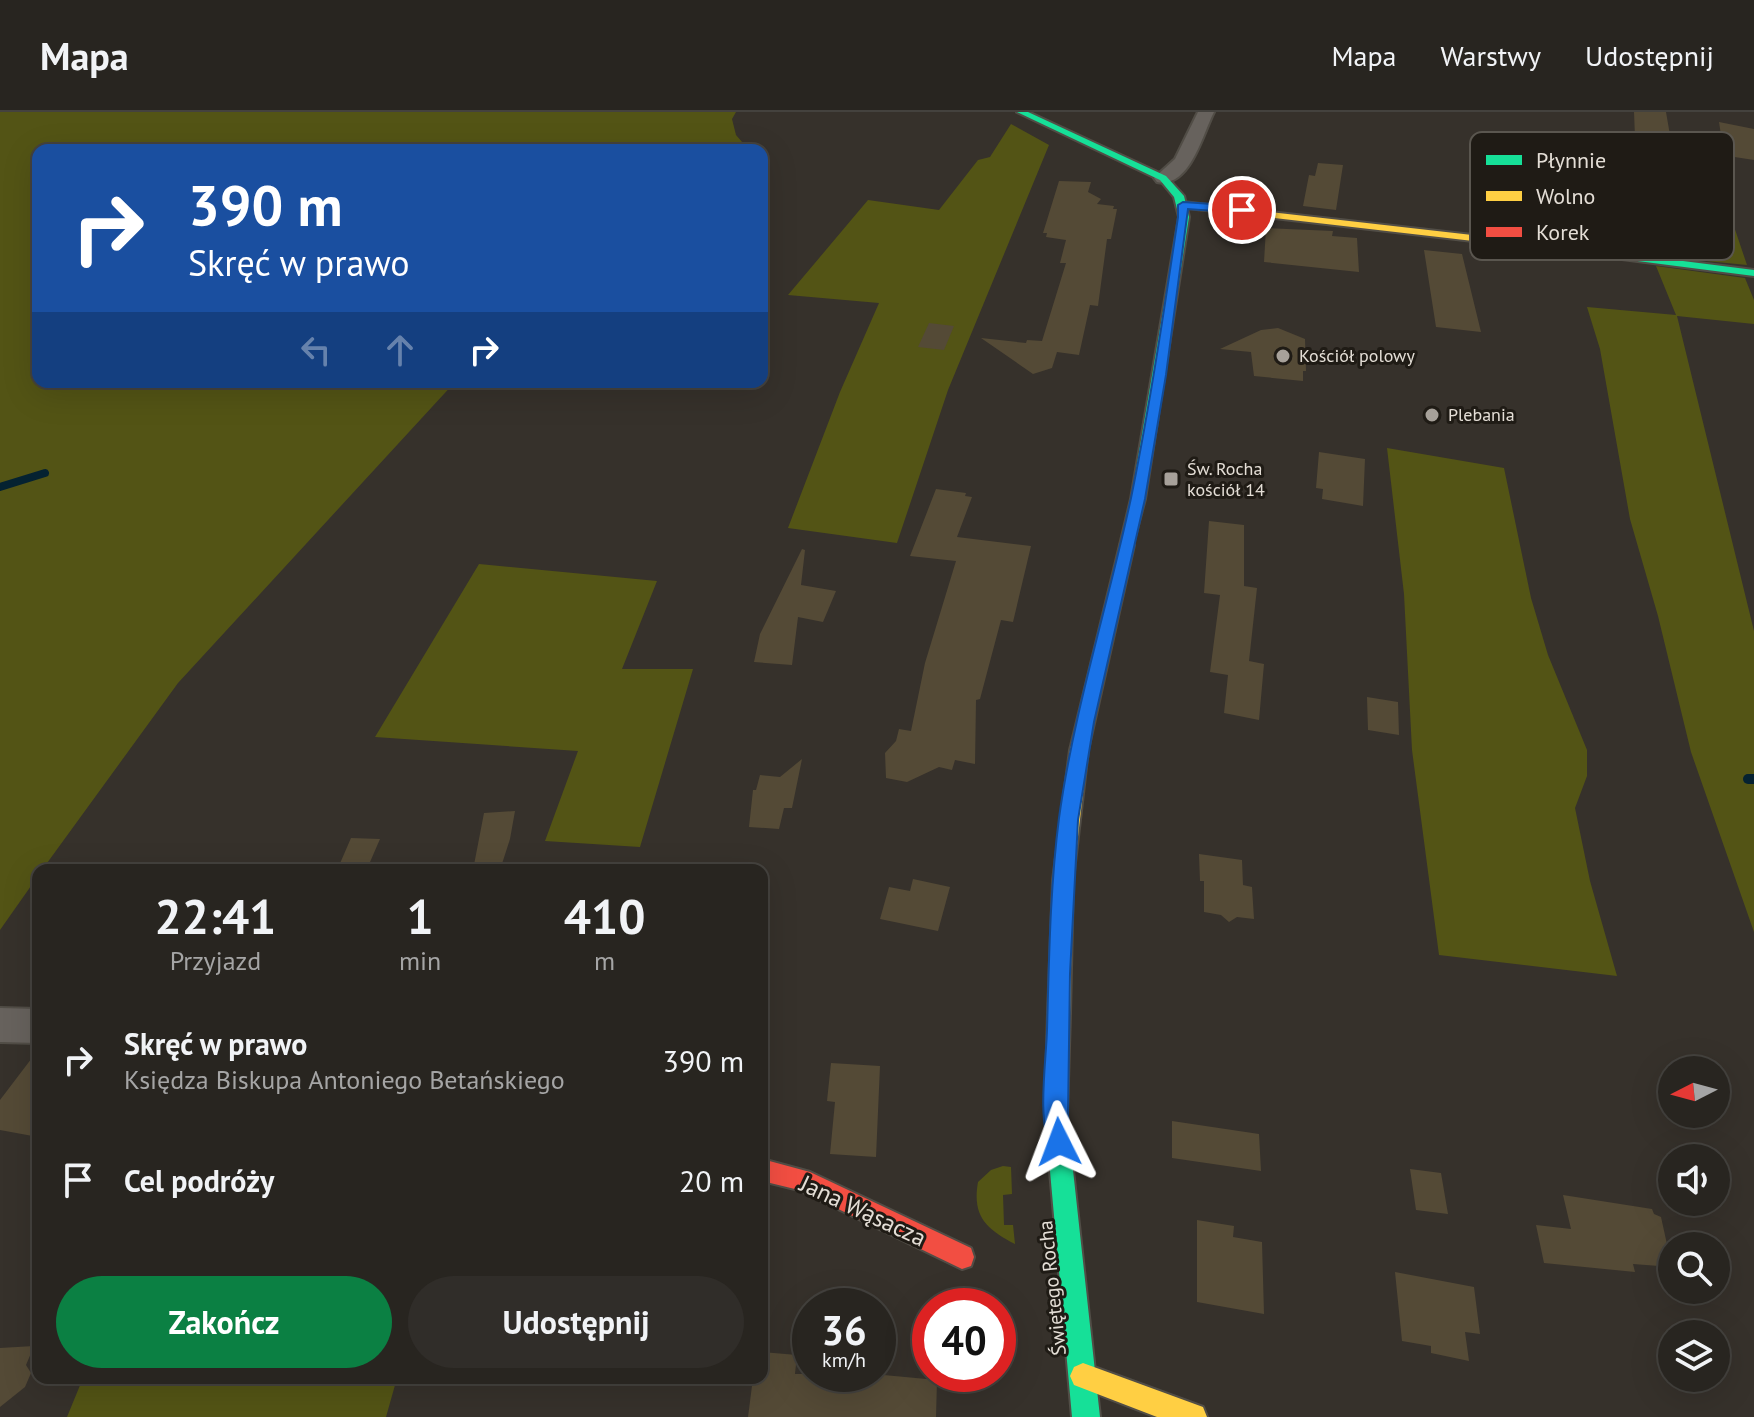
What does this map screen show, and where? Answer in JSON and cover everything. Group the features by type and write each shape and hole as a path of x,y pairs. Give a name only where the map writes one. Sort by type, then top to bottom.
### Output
{"street":[{"path":"1021,112 1163,178 1183,205 1470,237"},
{"path":"1163,178 1172,176 1181,167 1191,137 1206,112"},
{"name":"Świętego Rocha","path":"1086,1417 1056,1115 1063,880 1079,750 1138,499 1152,422 1184,217 1183,205"},
{"path":"1652,260 1754,273"},
{"path":"0,1025 32,1026"},
{"name":"Jana Wąsacza","path":"768,1172 802,1180 962,1257"},
{"path":"1083,1376 1193,1417"}],"shaded area":[{"path":"0,112 736,112 732,119 736,135 744,144 32,144 32,388 449,388 178,683 46,864 32,864 32,885 0,930"},
{"path":"1011,124 1049,145 948,390 897,543 788,528 840,392 879,303 788,295 868,200 939,210 978,160 990,157"},
{"path":"1734,226 1747,265 1696,260 1734,260"},
{"path":"1656,266 1745,278 1754,300 1754,324 1677,316 1754,631 1754,932 1691,752 1658,616 1630,519 1600,349 1587,307 1676,315"},
{"path":"1387,448 1504,468 1531,598 1548,655 1587,750 1587,776 1575,808 1590,881 1617,976 1439,955 1412,750 1404,594"},
{"path":"479,564 657,581 622,669 693,669 640,847 545,841 578,751 375,737"},
{"path":"1011,1167 1012,1194 1003,1195 1004,1225 1013,1225 1015,1244 989,1227 977,1204 978,1182 991,1170"},
{"path":"81,1384 395,1384 386,1417 67,1417"}],"building":[{"path":"1634,112 1666,112 1669,132 1635,132"},
{"path":"1719,122 1754,129 1754,160 1734,157 1734,132 1721,132"},
{"path":"1318,163 1343,165 1336,210 1303,206 1309,175 1315,176"},
{"path":"1059,181 1091,182 1088,192 1101,199 1097,204 1117,209 1111,239 1107,239 1098,306 1090,305 1079,355 1057,352 1052,368 1033,374 981,338 1026,343 1027,340 1042,341 1066,263 1060,263 1066,240 1046,237 1047,233 1043,233"},
{"path":"1266,228 1333,231 1332,236 1357,238 1359,272 1264,262"},
{"path":"1424,250 1462,254 1481,332 1436,327"},
{"path":"929,323 954,326 944,350 918,347"},
{"name":"Kościół polowy","path":"1278,328 1305,339 1306,371 1303,371 1303,381 1254,376 1251,352 1220,349 1261,330"},
{"path":"1319,452 1365,459 1363,506 1322,499 1323,489 1316,488"},
{"path":"936,489 966,493 965,496 972,497 957,537 1031,546 1013,622 1001,620 980,699 976,700 975,764 955,760 952,770 939,767 907,782 886,778 885,753 896,741 899,729 911,731 925,663 956,561 910,556"},
{"path":"1209,521 1244,525 1244,586 1257,588 1249,661 1264,664 1259,720 1224,713 1228,675 1210,672 1220,595 1204,593"},
{"path":"802,549 805,550 801,585 836,591 823,622 798,617 792,665 754,662 760,634"},
{"path":"1367,697 1398,702 1399,735 1368,730"},
{"path":"802,759 792,808 784,808 779,829 749,827 753,790 756,790 760,775 780,777"},
{"path":"515,811 502,864 474,864 484,813"},
{"path":"351,838 380,839 369,864 340,864"},
{"path":"1199,854 1242,860 1243,885 1252,887 1254,919 1237,917 1229,922 1221,915 1204,912 1204,881 1200,881"},
{"path":"913,879 950,887 938,931 880,919 889,887 910,891"},
{"path":"32,1058 32,1136 0,1130 0,1100"},
{"path":"831,1063 880,1066 876,1157 830,1154 835,1102 827,1101"},
{"path":"1172,1121 1259,1134 1261,1171 1172,1158"},
{"path":"1410,1169 1441,1173 1448,1214 1416,1210"},
{"path":"1563,1195 1652,1209 1654,1214 1661,1217 1664,1232 1658,1232 1658,1266 1633,1264 1635,1272 1544,1263 1536,1225 1571,1229"},
{"path":"1197,1220 1234,1226 1233,1237 1262,1242 1264,1314 1197,1302"},
{"path":"1395,1272 1474,1287 1480,1334 1465,1332 1469,1361 1431,1353 1431,1346 1402,1341"},
{"path":"32,1346 26,1365 31,1373 25,1387 0,1407 0,1348"},
{"path":"768,1353 792,1355 792,1392 896,1392 896,1376 912,1378 912,1392 937,1392 936,1417 748,1417 752,1384 768,1384"}],"waterway":[{"path":"0,487 45,473"},
{"path":"1748,779 1754,779"}],"traffic: fast":[{"path":"1021,112 1163,178 1179,196 1184,217 1138,499 1127,545"},
{"path":"1651,260 1754,273"},
{"path":"1059,1013 1056,1115 1086,1417"}],"traffic: slow":[{"path":"1183,205 1470,238"},
{"path":"1059,1013 1063,880 1079,750 1127,545"},
{"path":"1083,1376 1193,1417"}],"traffic: jam":[{"path":"768,1172 802,1180 962,1257"}],"place":[{"name":"Kościół polowy","path":"1283,356"},
{"name":"Plebania","path":"1432,415"},
{"name":"Św. Rocha kościół 14","path":"1171,479"}],"route":[{"path":"1059,1142 1056,1115 1059,974 1069,820 1085,722 1138,499 1160,375 1184,217 1183,205 1242,210"}]}
